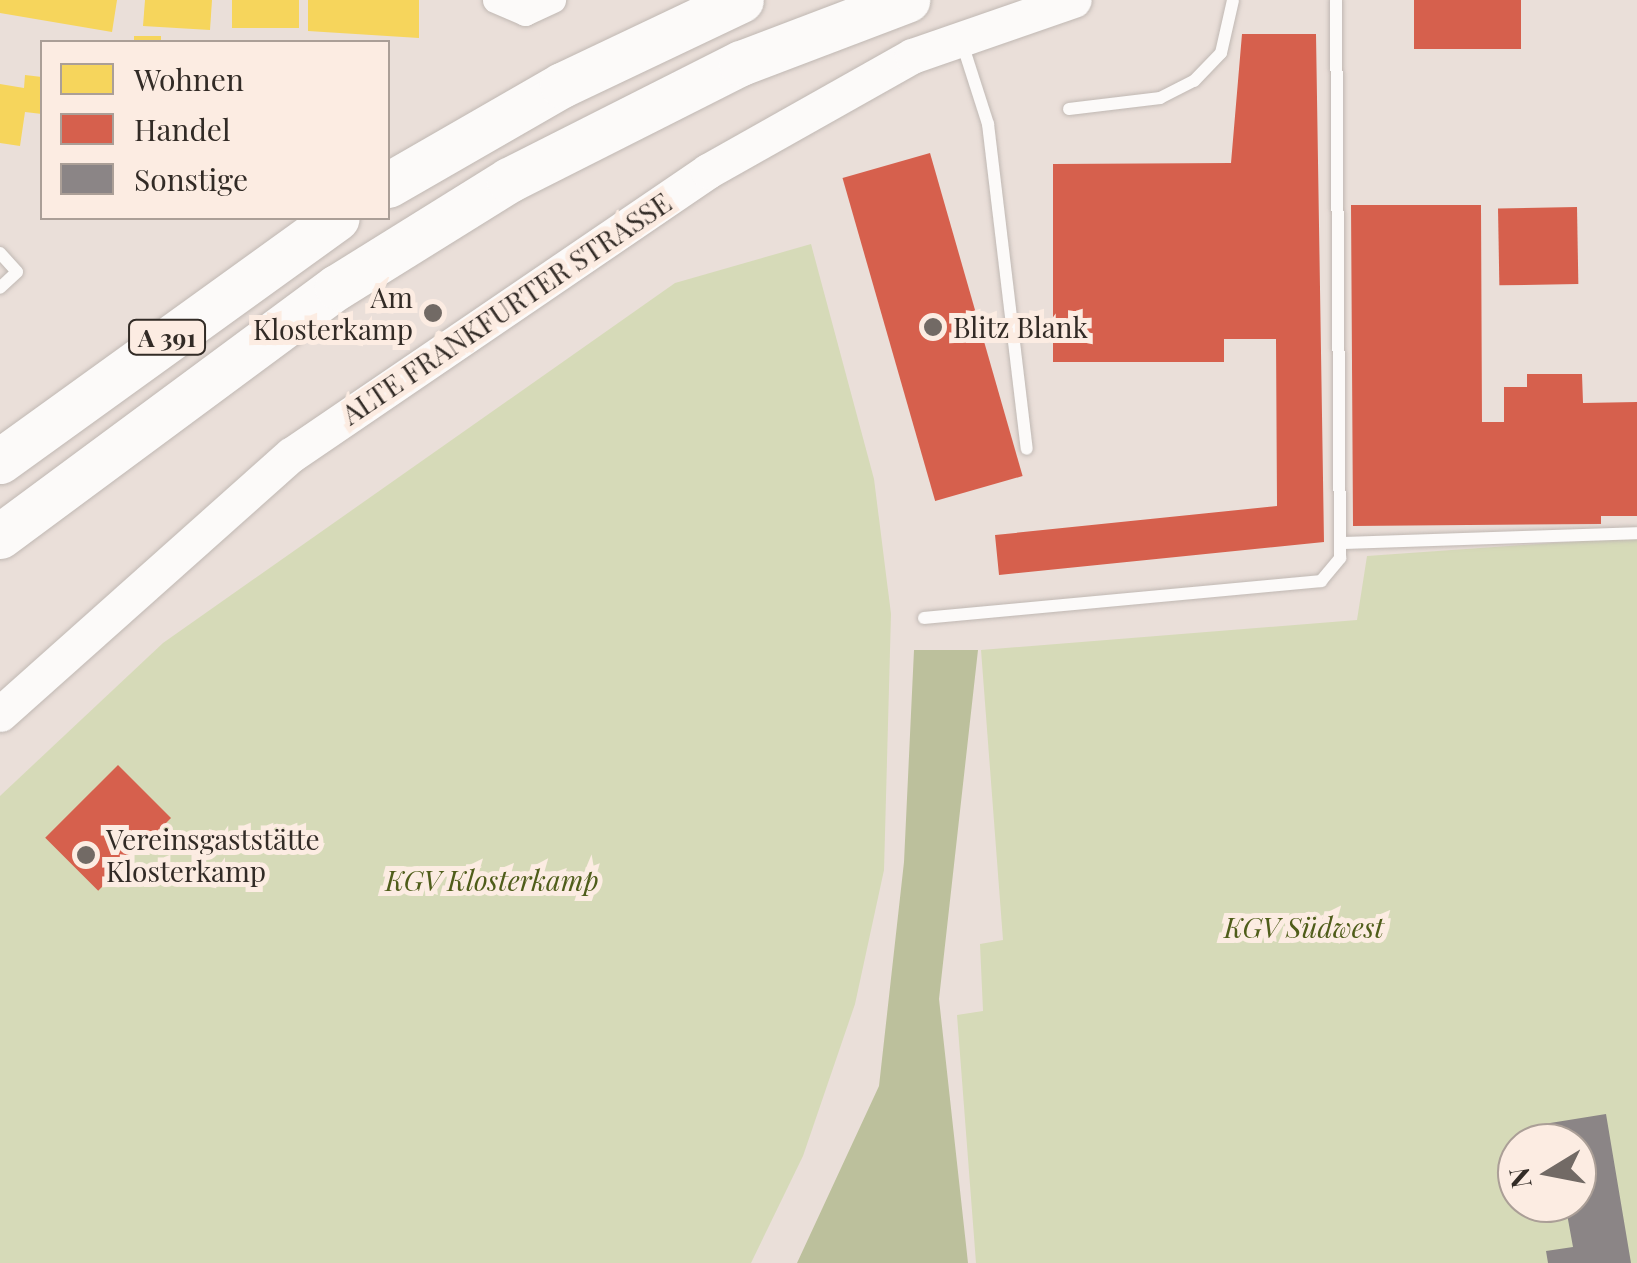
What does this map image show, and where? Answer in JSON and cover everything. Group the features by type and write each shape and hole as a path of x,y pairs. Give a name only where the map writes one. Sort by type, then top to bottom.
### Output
{"highway":[{"path":"390,184 562,85 740,0"},
{"name":"A 391","path":"0,536 336,288 509,180 741,63 907,0"},
{"name":"A 391","path":"0,461 334,220"}],"street":[{"path":"495,0 525,13 553,0"},
{"name":"ALTE FRANKFURTER STRASSE","path":"0,714 291,455 765,134 960,38 1074,0"}],"lane":[{"path":"1069,109 1160,98 1194,81 1221,53 1233,0"},
{"path":"924,618 1321,581 1342,543 1336,0"},
{"path":"960,38 988,124 1026,449"},
{"path":"0,253 17,272 0,288"},
{"path":"1342,543 1637,533"}],"green space":[{"name":"KGV Klosterkamp","path":"811,244 874,479 891,614 884,870 855,1004 803,1156 751,1263 0,1263 0,796 163,643 675,283"},
{"name":"KGV Südwest","path":"1637,537 1637,1263 976,1263 957,1015 983,1011 980,944 1003,940 981,650 1357,620 1367,556"},
{"path":"914,650 978,650 939,999 968,1263 797,1263 879,1086 904,862"}],"building: Wohnen":[{"path":"0,0 117,0 112,32 0,13"},
{"path":"145,0 212,0 210,30 143,26"},
{"path":"232,0 299,0 299,28 232,28"},
{"path":"308,0 419,0 419,38 308,31"},
{"path":"134,36 161,36 161,40 134,40"},
{"path":"25,75 40,77 40,114 25,112 20,146 0,143 0,84 24,88"}],"building: Handel":[{"path":"1414,0 1521,0 1521,49 1414,49"},
{"path":"1242,34 1316,34 1324,542 999,575 995,535 1277,506 1276,339 1224,339 1224,362 1053,362 1053,164 1231,163"},
{"name":"Blitz Blank","path":"930,153 1023,476 935,501 843,178"},
{"path":"1351,205 1481,205 1482,422 1504,422 1504,387 1527,387 1527,374 1582,374 1583,403 1637,402 1637,516 1601,516 1601,524 1353,526"},
{"path":"1577,207 1578,284 1499,285 1498,208"},
{"path":"118,765 171,818 98,891 45,838"}],"building: Sonstige":[{"path":"1606,1114 1631,1263 1548,1263 1546,1251 1573,1247 1569,1223 1597,1223 1597,1123 1550,1123"}],"place":[{"name":"Am Klosterkamp","path":"433,313"},
{"name":"Blitz Blank","path":"933,327"},
{"name":"Vereinsgaststätte Klosterkamp","path":"86,855"}]}
